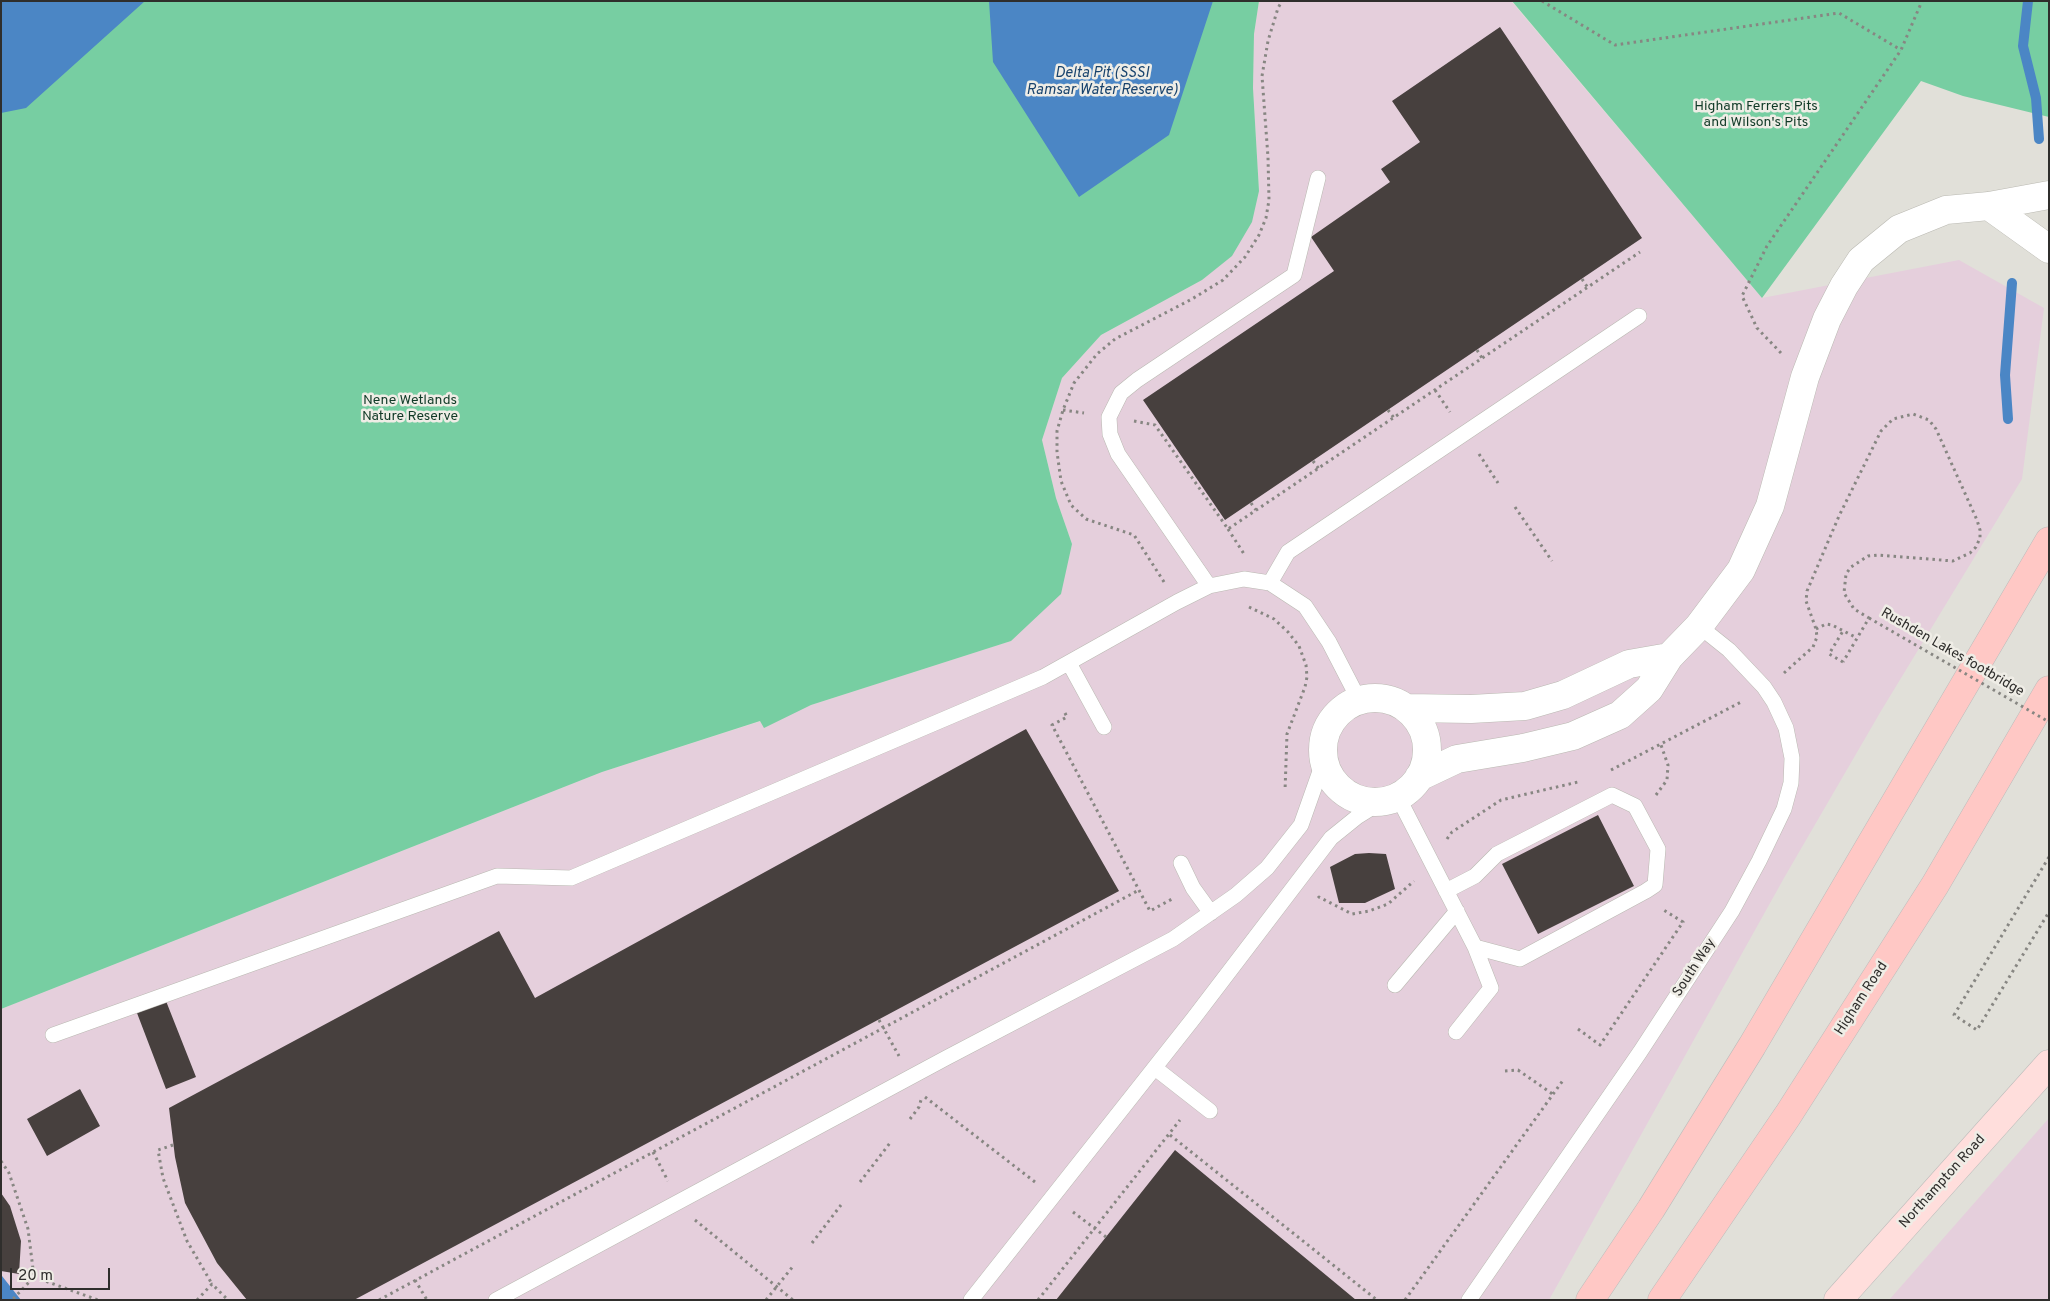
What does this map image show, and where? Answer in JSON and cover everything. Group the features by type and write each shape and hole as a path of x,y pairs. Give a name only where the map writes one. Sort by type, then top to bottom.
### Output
{"highway":[{"path":"1590,1300 1651,1209 1752,1046 2049,541"},
{"name":"Higham Road","path":"1662,1300 1788,1115 1935,885 2049,690"}],"main road":[{"name":"Northampton Road","path":"1838,1300 2049,1064"}],"street":[{"path":"1419,778 1457,759 1523,748 1573,736 1620,715 1649,689 1669,657 1699,626 1741,570 1770,506 1805,377 1827,319 1844,286 1861,260 1899,229 1946,210 1989,206 2049,195"},
{"path":"1989,206 2049,249"},
{"path":"1407,708 1471,709 1525,706 1563,694 1629,664 1669,657"},
{"path":"1374,698 1392,700 1407,708 1417,719 1425,736 1427,749 1425,764 1419,778 1409,789 1390,799 1366,801 1348,795 1340,789 1329,775 1324,760 1323,745 1326,730 1334,717 1346,707 1359,700 1374,698"}],"lane":[{"path":"1208,586 1118,454 1110,434 1109,418 1121,393 1137,380 1294,275 1318,178"},
{"path":"1270,583 1288,552 1639,316"},
{"path":"53,1035 497,876 571,878 1043,677 1208,586 1244,578 1270,583 1305,606 1329,642 1359,700"},
{"name":"South Way","path":"1469,1300 1640,1052 1732,911 1760,861 1784,809 1791,783 1792,758 1786,728 1764,687 1729,650 1699,626"},
{"path":"1069,663 1104,727"},
{"path":"496,1300 1173,938 1236,896 1267,868 1300,825 1324,760"},
{"path":"1446,891 1475,876 1498,854 1612,795 1635,806 1658,848 1655,886 1646,892 1520,959 1475,947"},
{"path":"971,1300 1155,1068 1331,838 1357,817 1390,799 1457,911 1475,947 1491,988 1456,1032"},
{"path":"1181,863 1194,888 1211,913"},
{"path":"1396,985 1457,911"},
{"path":"1155,1068 1210,1111"}],"path":[{"path":"1166,585 1134,535 1086,519 1072,505 1061,481 1057,452 1057,431 1074,383 1097,354 1115,339 1192,299 1223,280 1245,257 1259,235 1266,218 1269,200 1262,76 1268,41 1282,1"},
{"path":"1542,1 1615,45 1839,14 1901,50"},
{"path":"1805,377 1757,328 1742,296 1767,246 1901,50 1922,1"},
{"path":"1228,529 1640,252"},
{"path":"1582,279 1588,288"},
{"path":"1477,350 1482,358"},
{"path":"1435,390 1455,419"},
{"path":"1063,410 1092,415"},
{"path":"1388,410 1394,418"},
{"name":"Rushden Lakes footbridge","path":"1816,628 1806,601 1807,591 1839,516 1881,431 1893,418 1903,415 1913,414 1929,420 1936,429 1977,520 1980,538 1976,547 1970,553 1953,561 1878,555 1868,556 1858,561 1846,574 1844,593 1854,609 2049,722"},
{"path":"1128,420 1155,424 1245,554 1245,562"},
{"path":"1477,452 1498,483"},
{"path":"1313,460 1319,469"},
{"path":"1251,503 1256,510"},
{"path":"1515,507 1552,562"},
{"path":"1243,605 1274,619 1288,632 1299,646 1306,665 1307,677 1305,688 1287,734 1285,788 1283,795"},
{"path":"1843,662 1869,618"},
{"path":"1787,672 1813,647 1816,628 1826,624 1857,638"},
{"path":"1843,662 1830,654 1844,631"},
{"path":"1843,662 1829,654 1844,631"},
{"path":"1610,771 1742,701"},
{"path":"1064,710 1067,717 1052,725 1150,911 1180,895"},
{"path":"1650,798 1656,795 1667,780 1668,765 1661,745"},
{"path":"1443,844 1452,832 1501,800 1583,781"},
{"path":"2049,857 1954,1015 1977,1030 2049,912"},
{"path":"1315,901 1319,897 1352,914 1370,911 1388,904 1417,878"},
{"path":"379,1300 1139,890"},
{"path":"1578,1029 1600,1045 1684,922 1655,905"},
{"path":"878,1020 904,1064"},
{"path":"1505,1071 1518,1070 1554,1095"},
{"path":"1405,1300 1564,1079"},
{"path":"910,1119 919,1107 922,1095 1106,1237"},
{"path":"1038,1300 1170,1135 1377,1300"},
{"path":"860,1182 890,1143"},
{"path":"173,1145 158,1150 163,1178 186,1241 212,1284 228,1300"},
{"path":"653,1152 679,1201 690,1216 793,1300"},
{"path":"1,1161 9,1173 28,1229 34,1277"},
{"path":"812,1243 841,1205"},
{"path":"766,1300 794,1265"},
{"path":"12,1300 34,1277"},
{"path":"34,1277 98,1300"},
{"path":"415,1280 427,1300"},
{"path":"197,1300 212,1284"}],"shaded area":[{"path":"1259,1 1511,1 1762,298 1959,260 2044,308 2022,479 1881,711 1784,878 1549,1300 1,1300 1,1009 602,772 1011,641 1072,544 1056,498 1042,440 1062,378 1101,335 1202,280 1259,191 1253,88 1254,34"},
{"path":"2049,1118 2049,1300 1889,1300"}],"green space":[{"name":"Nene Wetlands Nature Reserve","path":"1,1 1259,1 1254,34 1253,88 1259,191 1252,222 1232,256 1202,280 1101,335 1062,378 1042,440 1056,498 1072,544 1061,594 1011,641 811,705 764,728 760,721 602,772 1,1009"},
{"name":"Higham Ferrers Pits and Wilson's Pits","path":"1512,1 2049,1 2049,117 1963,96 1921,81 1762,298"}],"water":[{"path":"1,1 145,1 26,108 1,113"},
{"name":"Delta Pit (SSSI Ramsar Water Reserve)","path":"989,1 1213,1 1169,135 1079,197 993,62"},
{"path":"2,1276 21,1300 1,1300"}],"building":[{"path":"1500,27 1642,238 1225,520 1143,400 1334,271 1311,237 1390,182 1381,169 1420,142 1392,101"},
{"path":"1026,729 1119,891 354,1300 247,1300 217,1263 185,1203 175,1157 169,1108 499,931 535,998"},
{"path":"1598,815 1634,886 1538,934 1502,864"},
{"path":"1355,854 1386,854 1395,889 1365,903 1339,903 1330,867"},
{"path":"166,1001 196,1077 166,1089 137,1013"},
{"path":"80,1089 100,1126 47,1156 27,1119"},
{"path":"1175,1150 1356,1300 1056,1300"},
{"path":"1,1193 10,1206 21,1241 19,1274 1,1271"}],"waterway":[{"path":"2028,1 2023,46 2036,98 2039,139"},
{"path":"2008,419 2005,375 2012,283"}]}
